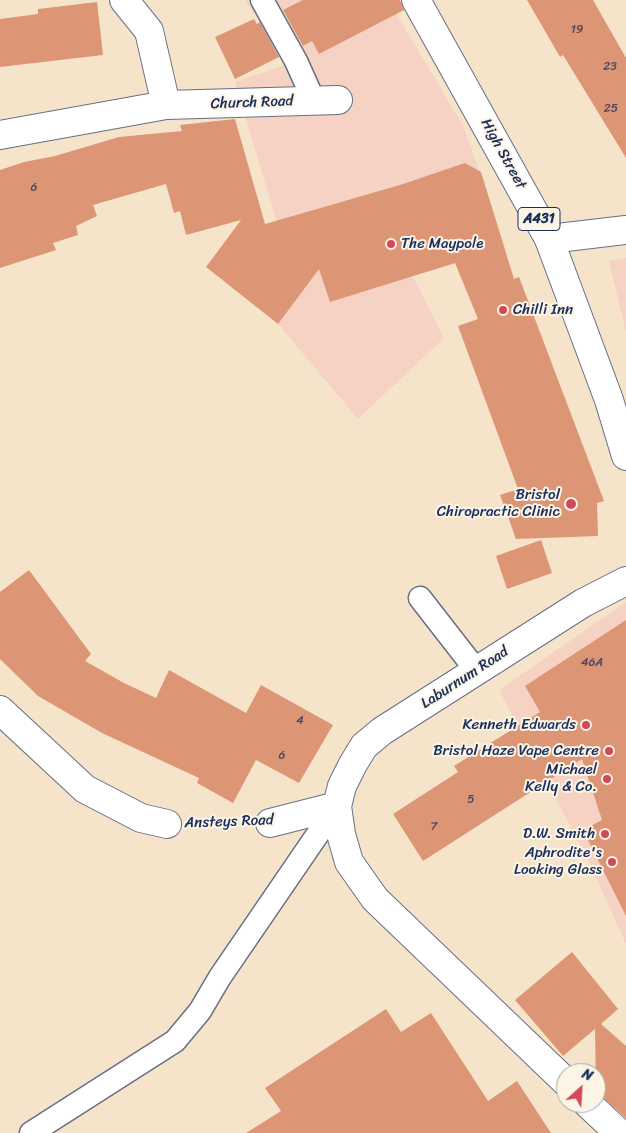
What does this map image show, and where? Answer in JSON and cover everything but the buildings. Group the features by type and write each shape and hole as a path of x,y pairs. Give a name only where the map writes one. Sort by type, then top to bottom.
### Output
{"street":[{"path":"124,0 149,31 166,105"},
{"name":"High Street","path":"416,0 549,239 609,400 626,456"},
{"name":"Church Road","path":"0,135 166,105 326,100"},
{"path":"549,239 626,230"},
{"name":"Laburnum Road","path":"337,806 342,786 364,746 382,731 582,603 626,581"},
{"name":"Ansteys Road","path":"0,710 85,789 141,818 167,824"},
{"path":"337,806 341,834 349,862 375,899 556,1072"},
{"name":"Ansteys Road","path":"270,823 337,806"},
{"path":"598,1113 619,1133"}],"lane":[{"path":"262,0 296,61 326,100"},
{"path":"420,598 476,670"},
{"path":"32,1133 175,1041 200,1011 220,977 337,806"}],"path":[{"name":"Ansteys Road","path":"167,824 270,823"}],"shaded area":[{"path":"245,0 388,0 464,127 505,248 413,276 444,338 358,419 278,324 282,239 235,82 288,64"},
{"path":"626,258 626,332 609,261"},
{"path":"626,602 626,944 591,866 499,690"}],"place":[{"name":"The Maypole","path":"391,244"},
{"name":"Chilli Inn","path":"503,310"},
{"name":"Bristol Chiropractic Clinic","path":"571,504"},
{"name":"Kenneth Edwards","path":"586,725"},
{"name":"Bristol Haze Vape Centre","path":"609,751"},
{"name":"Michael Kelly & Co.","path":"607,779"},
{"name":"D.W. Smith","path":"605,834"},
{"name":"Aphrodite's Looking Glass","path":"612,862"}]}
